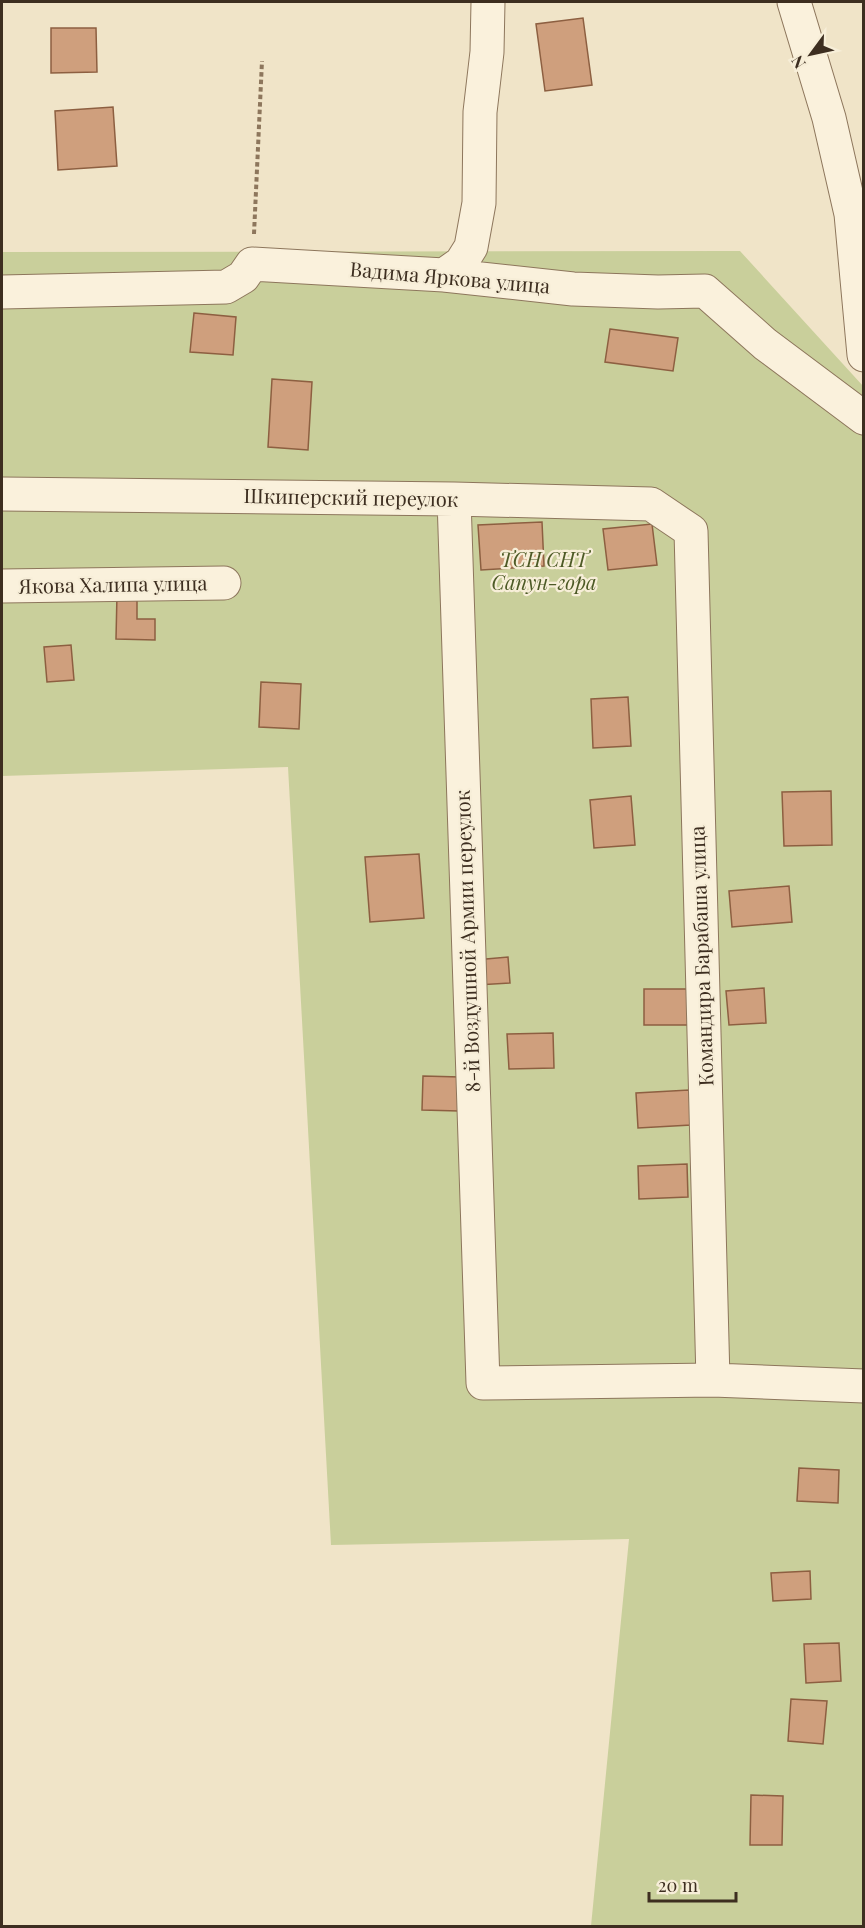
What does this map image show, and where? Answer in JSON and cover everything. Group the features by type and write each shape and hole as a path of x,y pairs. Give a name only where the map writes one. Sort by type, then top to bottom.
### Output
{"lane":[{"path":"444,275 460,263 471,246 479,202 480,112 487,52 488,2"},
{"path":"794,2 829,118 851,214 864,355"},
{"path":"2,292 226,287 243,277 252,264"},
{"name":"Вадима Яркова улица","path":"252,264 444,275 573,289 705,291 765,344 864,418"},
{"name":"Шкиперский переулок","path":"2,494 454,499 651,504 691,531"},
{"name":"8-й Воздушной Армии переулок","path":"454,499 483,1383 713,1380"},
{"name":"Командира Барабаша улица","path":"691,531 713,1380"},
{"name":"Якова Халипа улица","path":"2,586 224,583"},
{"path":"713,1380 864,1386"}],"path":[{"path":"252,264 262,61"}],"green space":[{"name":"ТСН СНТ Сапун-гора","path":"740,251 863,386 863,1926 591,1926 629,1539 331,1545 288,767 2,776 2,252"}],"building":[{"path":"583,18 592,85 545,91 536,24"},
{"path":"51,28 96,28 97,72 51,73"},
{"path":"113,107 117,166 58,170 55,111"},
{"path":"194,313 236,317 233,355 190,352"},
{"path":"610,329 678,338 673,371 605,362"},
{"path":"272,379 312,382 308,450 268,447"},
{"path":"542,522 544,566 481,570 478,525"},
{"path":"652,524 657,565 608,570 603,529"},
{"path":"117,594 137,595 137,619 155,619 155,640 116,639"},
{"path":"71,645 74,680 47,682 44,647"},
{"path":"261,682 301,684 299,729 259,727"},
{"path":"628,697 631,746 593,748 591,699"},
{"path":"831,791 832,845 784,846 782,792"},
{"path":"631,796 635,845 594,848 590,800"},
{"path":"419,854 424,918 370,922 365,857"},
{"path":"789,886 792,922 732,927 729,891"},
{"path":"508,957 510,983 477,985 475,960"},
{"path":"764,988 766,1023 729,1025 726,991"},
{"path":"644,989 689,989 689,1025 644,1025"},
{"path":"553,1033 554,1068 509,1069 507,1034"},
{"path":"423,1076 460,1077 459,1111 422,1110"},
{"path":"689,1090 691,1125 638,1128 636,1093"},
{"path":"687,1164 688,1197 639,1199 638,1166"},
{"path":"799,1468 839,1470 838,1503 797,1501"},
{"path":"810,1571 811,1599 773,1601 771,1573"},
{"path":"839,1643 841,1681 806,1683 804,1644"},
{"path":"791,1699 827,1701 823,1744 788,1741"},
{"path":"751,1795 783,1796 782,1845 750,1845"}]}
